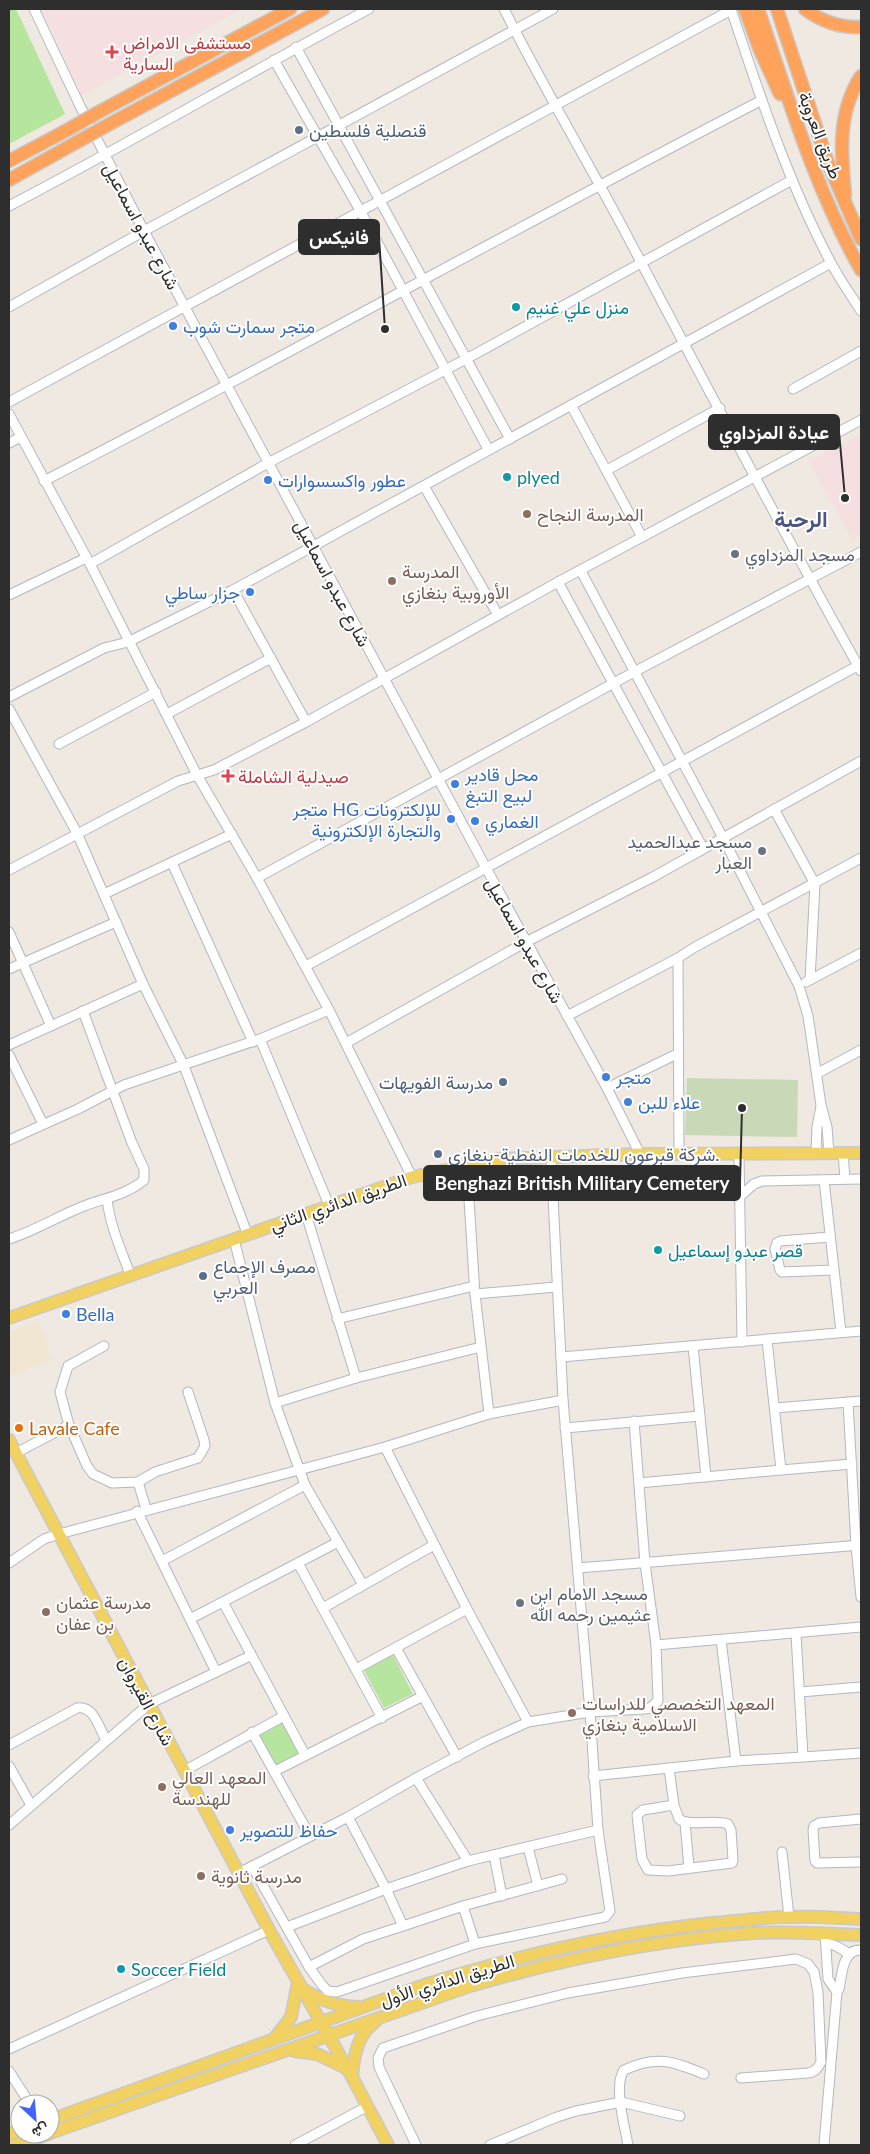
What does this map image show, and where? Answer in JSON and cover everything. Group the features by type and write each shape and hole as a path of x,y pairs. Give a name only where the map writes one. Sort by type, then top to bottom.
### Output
{"highway":[{"path":"9,161 290,9"},
{"path":"9,180 323,9"},
{"path":"745,9 768,69 795,118"},
{"name":"طريق العروبة","path":"758,9 795,118 832,213 861,270"},
{"name":"طريق العروبة","path":"777,9 828,163 861,239"},
{"path":"805,9 825,21 851,27 861,27"},
{"path":"846,205 842,133 848,100 861,76"}],"main road":[{"name":"الطريق الدائري الثاني","path":"9,1318 247,1233 412,1177 499,1159 640,1154 861,1152"},
{"name":"شارع القيروان","path":"9,1440 269,1930 350,2073 388,2145"},
{"name":"الطريق الدائري الأول","path":"60,2116 321,2022 481,1967 562,1947 663,1928 789,1917 861,1919"},
{"name":"الطريق الدائري الأول","path":"60,2130 470,1986 520,1972 623,1949 756,1933 826,1939 861,1935"},
{"path":"273,2040 291,2017 299,1985 319,1999 336,2005 362,2008"},
{"path":"287,2051 318,2054 350,2073 358,2044 372,2024 382,2017"}],"street":[{"name":"شارع عبدو اسماعيل","path":"34,9 105,156 144,230 486,868 607,1088 640,1154"},
{"path":"9,206 105,156 274,60 369,9"},
{"path":"306,966 661,772 860,667 754,477 720,408 504,9"},
{"path":"9,307 144,230 338,125 424,81 553,9"},
{"path":"9,402 731,9 792,180 831,264 861,311"},
{"path":"296,48 468,358 510,439"},
{"path":"274,60 360,212 444,371 488,449"},
{"path":"44,481 228,386 423,278 762,100"},
{"path":"9,594 88,561 642,264 792,180"},
{"path":"9,697 104,648 128,642 233,590 488,449 510,439 831,264"},
{"path":"793,389 861,352"},
{"path":"571,405 642,538"},
{"path":"607,470 720,408"},
{"path":"9,414 88,561 197,775 258,878 306,966 412,1177"},
{"path":"9,870 182,778 214,770 306,722 558,582 861,420"},
{"path":"9,443 21,437"},
{"path":"424,486 498,615"},
{"path":"258,878 634,672 861,552"},
{"path":"580,571 761,912 798,986 808,1016 829,1153"},
{"path":"558,582 703,848"},
{"path":"233,590 306,722"},
{"path":"167,714 271,658"},
{"path":"59,744 156,692"},
{"path":"9,709 77,833 143,984 184,1066 247,1233"},
{"path":"346,1043 526,942 638,884 861,761"},
{"path":"774,809 815,884 810,980"},
{"path":"104,894 232,834"},
{"path":"567,1016 861,858"},
{"path":"172,863 256,1040 329,1205"},
{"path":"9,969 116,922"},
{"path":"9,932 51,1026"},
{"path":"798,986 861,953"},
{"path":"678,958 679,1154"},
{"path":"9,1045 143,984"},
{"path":"9,1140 78,1109 111,1090 256,1040 329,1010"},
{"path":"9,1239 23,1235 84,1206 135,1188 144,1180 144,1169 111,1090 83,1011"},
{"path":"818,1073 861,1050"},
{"path":"607,1088 677,1054"},
{"path":"9,1055 43,1124"},
{"path":"816,1153 817,1127 821,1105"},
{"path":"843,1153 845,1179"},
{"path":"739,1154 738,1198 742,1342"},
{"path":"252,1866 309,1967 328,1991 337,1992 475,1944 605,1917 609,1914 611,1908 598,1830 593,1776 590,1712 565,1428 556,1287 551,1156"},
{"path":"738,1198 754,1184 762,1181 861,1178"},
{"path":"824,1180 841,1332"},
{"path":"490,1414 474,1290 470,1196 476,1192 485,1191 552,1188"},
{"path":"108,1199 109,1212 116,1239 130,1274"},
{"path":"306,1214 356,1378"},
{"path":"830,1236 780,1241 777,1242 775,1249 782,1272 833,1270"},
{"path":"234,1239 275,1402 299,1470 305,1485 362,1585"},
{"path":"337,1319 474,1290 556,1287"},
{"path":"561,1357 861,1331"},
{"path":"767,1340 781,1470"},
{"path":"104,1346 68,1366 60,1392 69,1425 87,1466 93,1474 112,1483 138,1482 155,1472 198,1458 203,1453 204,1440 188,1392"},
{"path":"693,1346 706,1477"},
{"path":"275,1402 356,1378 481,1347"},
{"path":"9,1563 44,1539 59,1534 142,1510 299,1470 490,1414 563,1400"},
{"path":"775,1408 861,1401"},
{"path":"848,1402 861,1596"},
{"path":"565,1428 700,1416"},
{"path":"239,1873 348,1817 484,1742 528,1722 590,1712 645,1709 655,1705 658,1701 656,1645 645,1563 634,1421"},
{"path":"16,1453 69,1425"},
{"path":"385,1446 467,1609 528,1722"},
{"path":"639,1484 852,1464"},
{"path":"138,1482 142,1510 162,1562 216,1672"},
{"path":"162,1562 305,1485"},
{"path":"190,1619 338,1542"},
{"path":"323,1608 434,1545"},
{"path":"578,1568 859,1546"},
{"path":"298,1563 382,1718"},
{"path":"224,1602 250,1656 305,1755"},
{"path":"356,1669 467,1609"},
{"path":"656,1645 861,1627"},
{"path":"796,1634 803,1757"},
{"path":"721,1640 736,1761"},
{"path":"396,1648 457,1757"},
{"path":"9,1825 149,1704 250,1656"},
{"path":"800,1692 861,1687"},
{"path":"274,1771 423,1696"},
{"path":"9,1745 77,1708 83,1707 90,1710 106,1740"},
{"path":"184,1770 284,1716"},
{"path":"252,1732 310,1836"},
{"path":"593,1776 736,1761 861,1753"},
{"path":"9,1766 32,1805"},
{"path":"669,1768 674,1805 678,1819 686,1822 722,1822 728,1824 731,1830 733,1850 733,1860 728,1865 668,1871 652,1871 645,1866 642,1859 637,1815 643,1810 674,1805"},
{"path":"416,1778 468,1861"},
{"path":"348,1817 386,1889 402,1926"},
{"path":"861,1818 819,1823 814,1826 813,1830 815,1861 817,1864 861,1862"},
{"path":"686,1822 689,1868"},
{"path":"287,1927 386,1889 468,1861 598,1830"},
{"path":"528,1847 538,1886"},
{"path":"782,1852 789,1917"},
{"path":"494,1855 502,1896"},
{"path":"309,1967 363,1939 463,1906 562,1879"},
{"path":"463,1906 475,1944"},
{"path":"9,2049 269,1930"},
{"path":"826,1939 850,1954"},
{"path":"824,2145 836,2005 836,1992 828,1979 826,1939"},
{"path":"836,1992 839,1989 844,1963 855,1950 861,1950"},
{"path":"416,2145 379,2067 380,2053 383,2048 477,2016 568,1993 682,1973 796,1959 808,1964 814,1972 818,2003 821,2062 818,2069 808,2074 741,2078"},
{"path":"818,2003 836,2005"},
{"path":"628,2145 621,2102 620,2075 624,2070 663,2060 677,2063 704,2074"},
{"path":"9,2071 24,2094"},
{"path":"490,2145 557,2117 576,2111 621,2102 680,2116"},
{"path":"294,2145 368,2106"}],"shaded area":[{"name":"مستشفى الامراض السارية","path":"41,9 242,9 82,95"},
{"path":"861,435 861,534 852,539 809,461"},
{"path":"39,1321 52,1360 9,1376 9,1332"}],"green space":[{"path":"9,9 16,9 65,114 9,144"},
{"path":"687,1078 798,1080 797,1137 685,1135"},
{"path":"393,1655 413,1694 384,1708 364,1670"},
{"path":"282,1722 299,1754 277,1766 259,1735"}],"place":[{"name":"مستشفى الامراض السارية","path":"112,52"},
{"name":"قنصلية فلسطين","path":"299,130"},
{"name":"منزل علي غنيم","path":"516,307"},
{"name":"متجر سمارت شوب","path":"173,326"},
{"name":"فانيكس","path":"385,329"},
{"name":"plyed","path":"507,477"},
{"name":"عطور واكسسوارات","path":"268,480"},
{"name":"عيادة المزداوي","path":"845,498"},
{"name":"المدرسة النجاح","path":"527,514"},
{"name":"مسجد المزداوي","path":"735,554"},
{"name":"المدرسة الأوروبية بنغازي","path":"392,581"},
{"name":"جزار ساطي","path":"250,592"},
{"name":"صيدلية الشاملة","path":"228,776"},
{"name":"محل قادير لبيع التبغ","path":"455,784"},
{"name":"متجر HG للإلكترونات والتجارة الإلكترونية","path":"451,819"},
{"name":"الغماري","path":"475,821"},
{"name":"مسجد عبدالحميد العبار","path":"762,851"},
{"name":"متجر","path":"606,1077"},
{"name":"مدرسة الفويهات","path":"503,1082"},
{"name":"علاء للبن","path":"628,1102"},
{"name":"Benghazi British Military Cemetery","path":"742,1108"},
{"name":"شركة قبرعون للخدمات النفطية-بنغازي.","path":"438,1154"},
{"name":"قصر عبدو إسماعيل","path":"658,1250"},
{"name":"مصرف الإجماع العربي","path":"203,1276"},
{"name":"Bella","path":"66,1314"},
{"name":"Lavale Cafe","path":"19,1428"},
{"name":"مسجد الامام ابن عثيمين رحمه الله","path":"520,1603"},
{"name":"مدرسة عثمان بن عفان","path":"46,1612"},
{"name":"المعهد التخصصي للدراسات الاسلامية بنغازي","path":"572,1713"},
{"name":"المعهد العالي للهندسة","path":"162,1787"},
{"name":"حفاظ للتصوير","path":"230,1830"},
{"name":"مدرسة ثانوية","path":"201,1876"},
{"name":"Soccer Field","path":"121,1969"}],"district":[{"name":"الرحبة","path":"801,518"}]}
